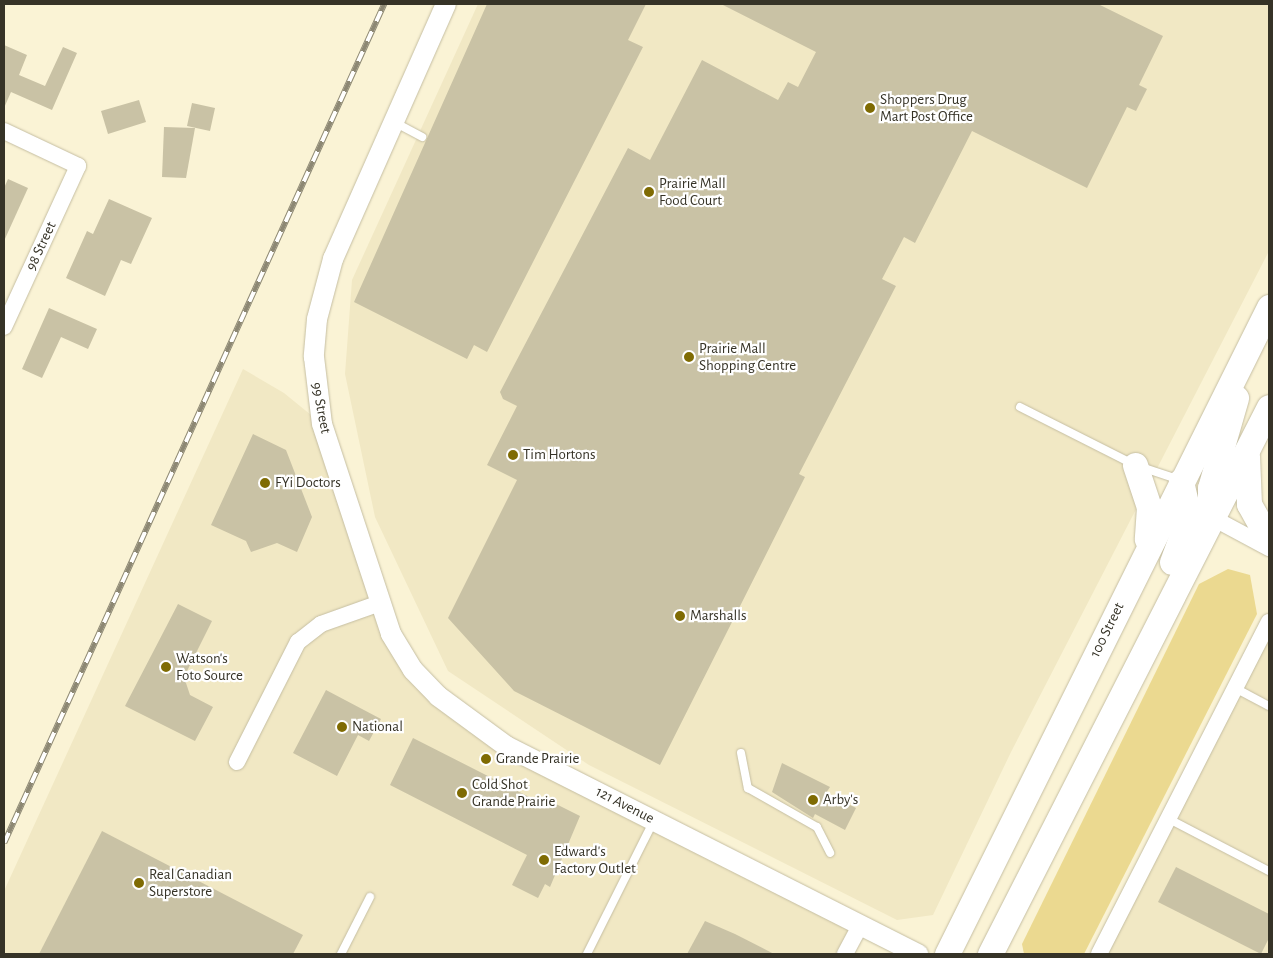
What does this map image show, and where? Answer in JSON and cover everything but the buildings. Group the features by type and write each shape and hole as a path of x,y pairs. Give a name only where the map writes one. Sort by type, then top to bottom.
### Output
{"main road":[{"name":"100 Street","path":"947,954 1269,307"},
{"path":"1211,517 1210,488 1253,340"},
{"path":"990,954 1211,517 1269,407"},
{"path":"1248,450 1249,504 1269,540"},
{"path":"1135,465 1150,517 1146,553"},
{"path":"1132,676 1187,526 1188,505 1182,481"}],"street":[{"name":"99 Street","path":"380,603 322,424 314,357 317,319 333,259 446,4"},
{"name":"98 Street","path":"4,131 78,166 4,327"},
{"path":"1211,517 1269,548"},
{"path":"237,762 298,642 321,624 380,603"},
{"name":"121 Avenue","path":"380,603 391,634 413,670 467,721 654,820 918,954"},
{"path":"1099,954 1269,622"},
{"path":"845,954 860,926"}],"lane":[{"path":"394,122 422,137"},
{"path":"1020,407 1135,465 1182,481"},
{"path":"1235,688 1269,706"},
{"path":"741,753 748,788 817,827 830,853"},
{"path":"1169,819 1269,871"},
{"path":"586,954 654,820"},
{"path":"341,954 370,897"}],"shaded area":[{"path":"478,4 1269,4 1269,251 1011,752 933,915 897,920 589,765 448,671 375,517 345,374 352,280"},
{"path":"243,369 284,393 322,424 391,634 467,721 860,926 845,954 4,954 4,891"},
{"path":"1228,569 1250,575 1257,614 1084,954 1024,954 1022,944 1199,584"},
{"path":"1269,622 1269,954 1099,954"}],"railway":[{"path":"4,843 384,4"}],"place":[{"name":"Shoppers Drug Mart Post Office","path":"870,108"},
{"name":"Prairie Mall Food Court","path":"649,192"},
{"name":"Prairie Mall Shopping Centre","path":"689,357"},
{"name":"Tim Hortons","path":"513,455"},
{"name":"FYi Doctors","path":"265,483"},
{"name":"Marshalls","path":"680,616"},
{"name":"Watson's Foto Source","path":"166,667"},
{"name":"National","path":"342,727"},
{"name":"Grande Prairie","path":"486,759"},
{"name":"Cold Shot Grande Prairie","path":"462,793"},
{"name":"Arby's","path":"813,800"},
{"name":"Edward's Factory Outlet","path":"544,860"},
{"name":"Real Canadian Superstore","path":"139,883"}]}
